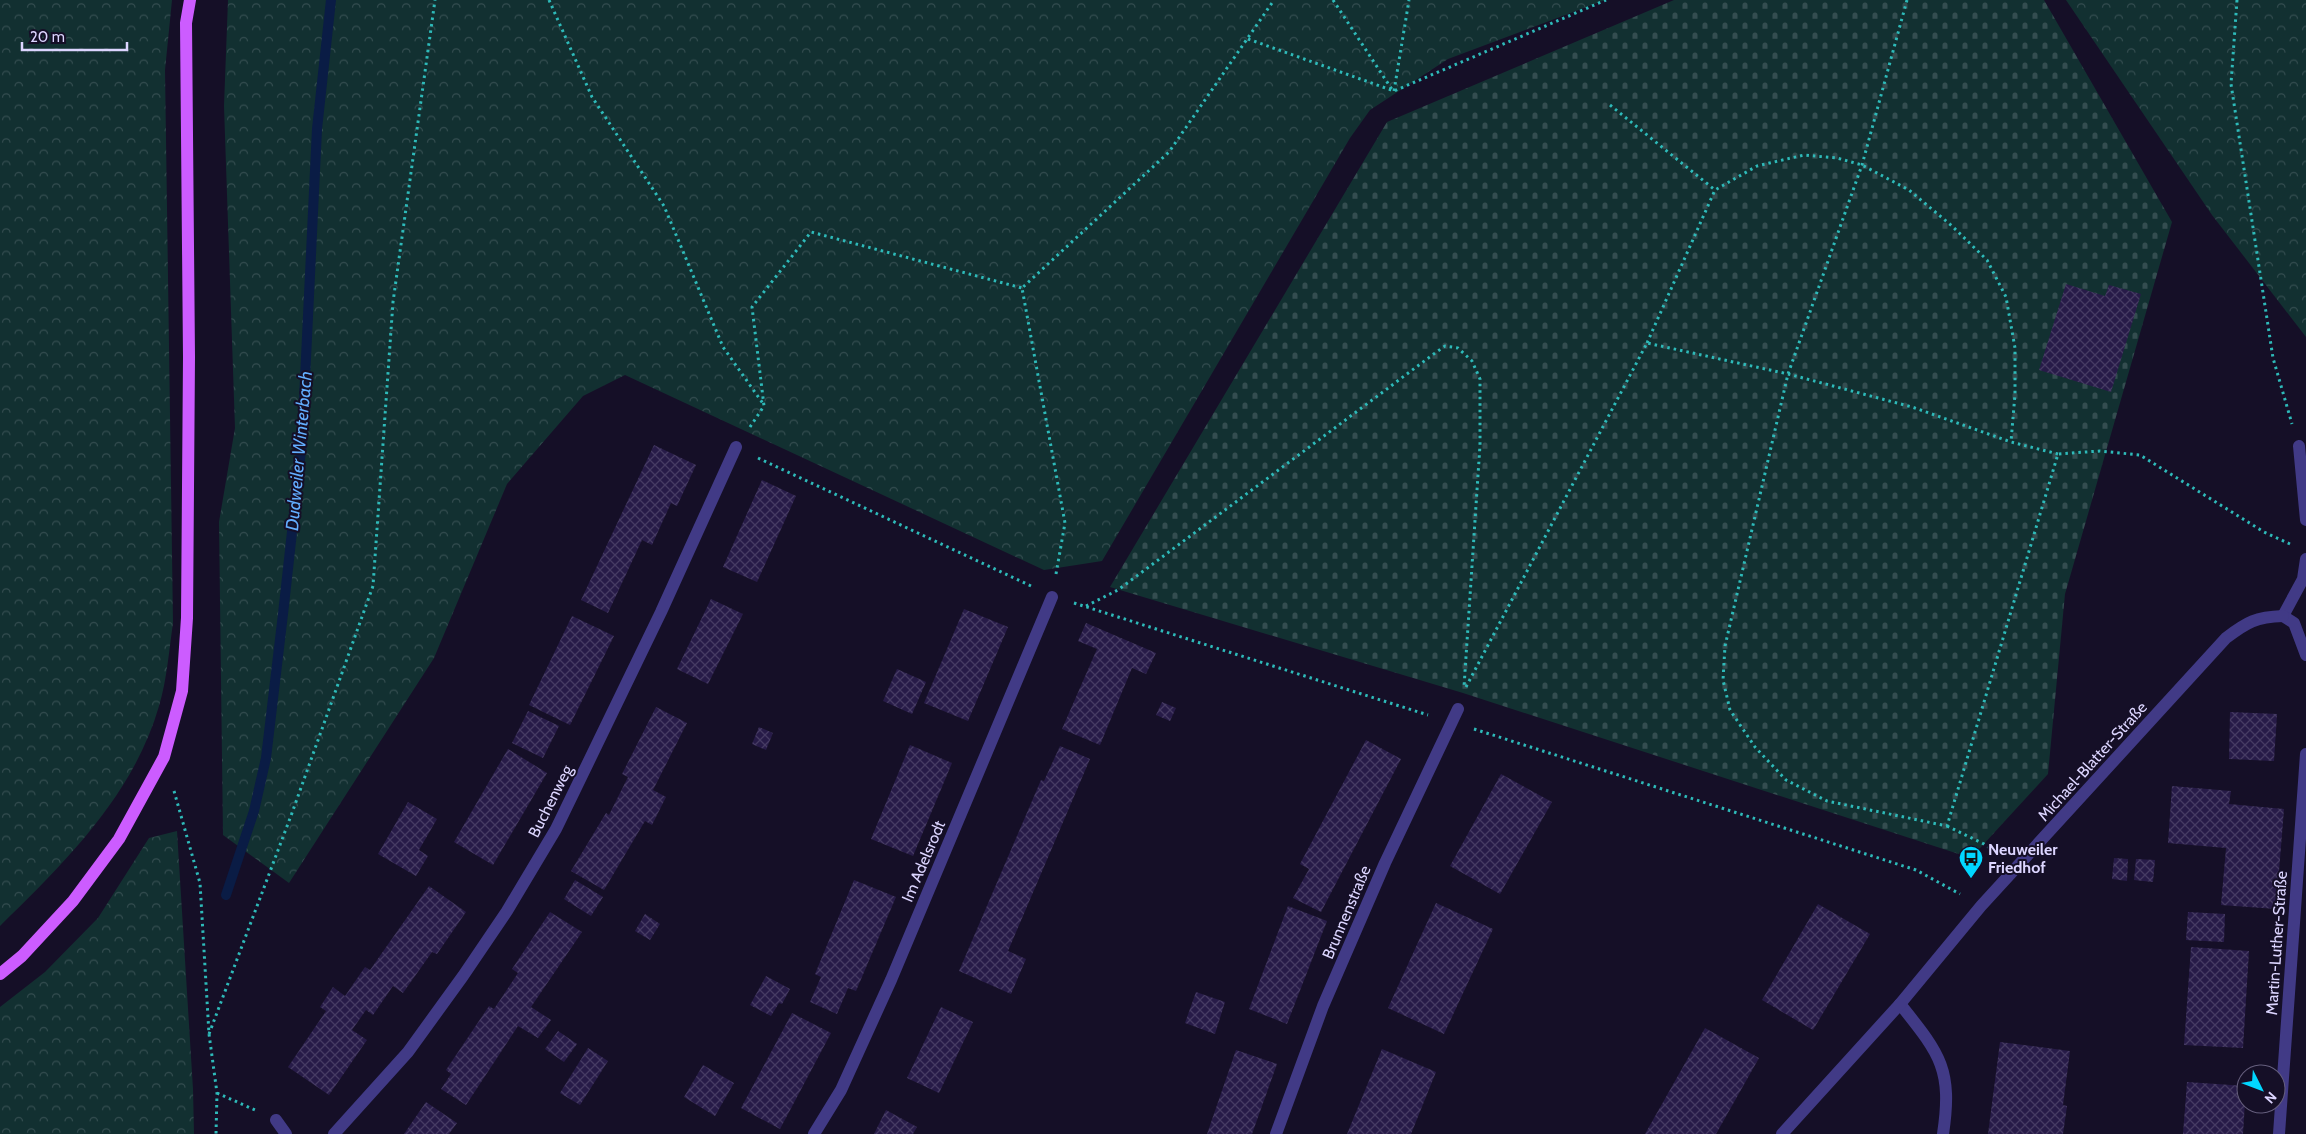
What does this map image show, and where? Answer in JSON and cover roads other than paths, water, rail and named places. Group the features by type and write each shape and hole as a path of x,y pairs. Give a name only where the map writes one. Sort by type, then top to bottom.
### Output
{"main road":[{"path":"0,974 22,956 73,901 119,839 164,757 182,691 187,618 189,357 186,23 190,0"}],"street":[{"path":"2299,446 2306,520"},
{"name":"Buchenweg","path":"334,1134 408,1052 507,911 556,829 661,612 736,447"},
{"path":"2306,559 2305,579 2283,616 2294,623 2306,654"},
{"name":"Im Adelsrodt","path":"814,1134 841,1090 891,980 1052,596"},
{"name":"Michael-Blatter-Straße","path":"1782,1134 1900,1004 2016,868 2226,638 2247,622 2263,617 2283,616"},
{"name":"Brunnenstraße","path":"1276,1134 1346,952 1385,863 1458,709"},
{"name":"Martin-Luther-Straße","path":"2279,1134 2306,754"},
{"path":"1900,1004 1928,1039 1941,1060 1947,1088 1943,1134"},
{"path":"276,1120 286,1134"}],"waterway":[{"name":"Dudweiler Winterbach","path":"226,895 254,811 266,758 283,614 302,441 317,129 331,0"}],"place":[{"name":"Neuweiler Friedhof","path":"1971,879"}]}
